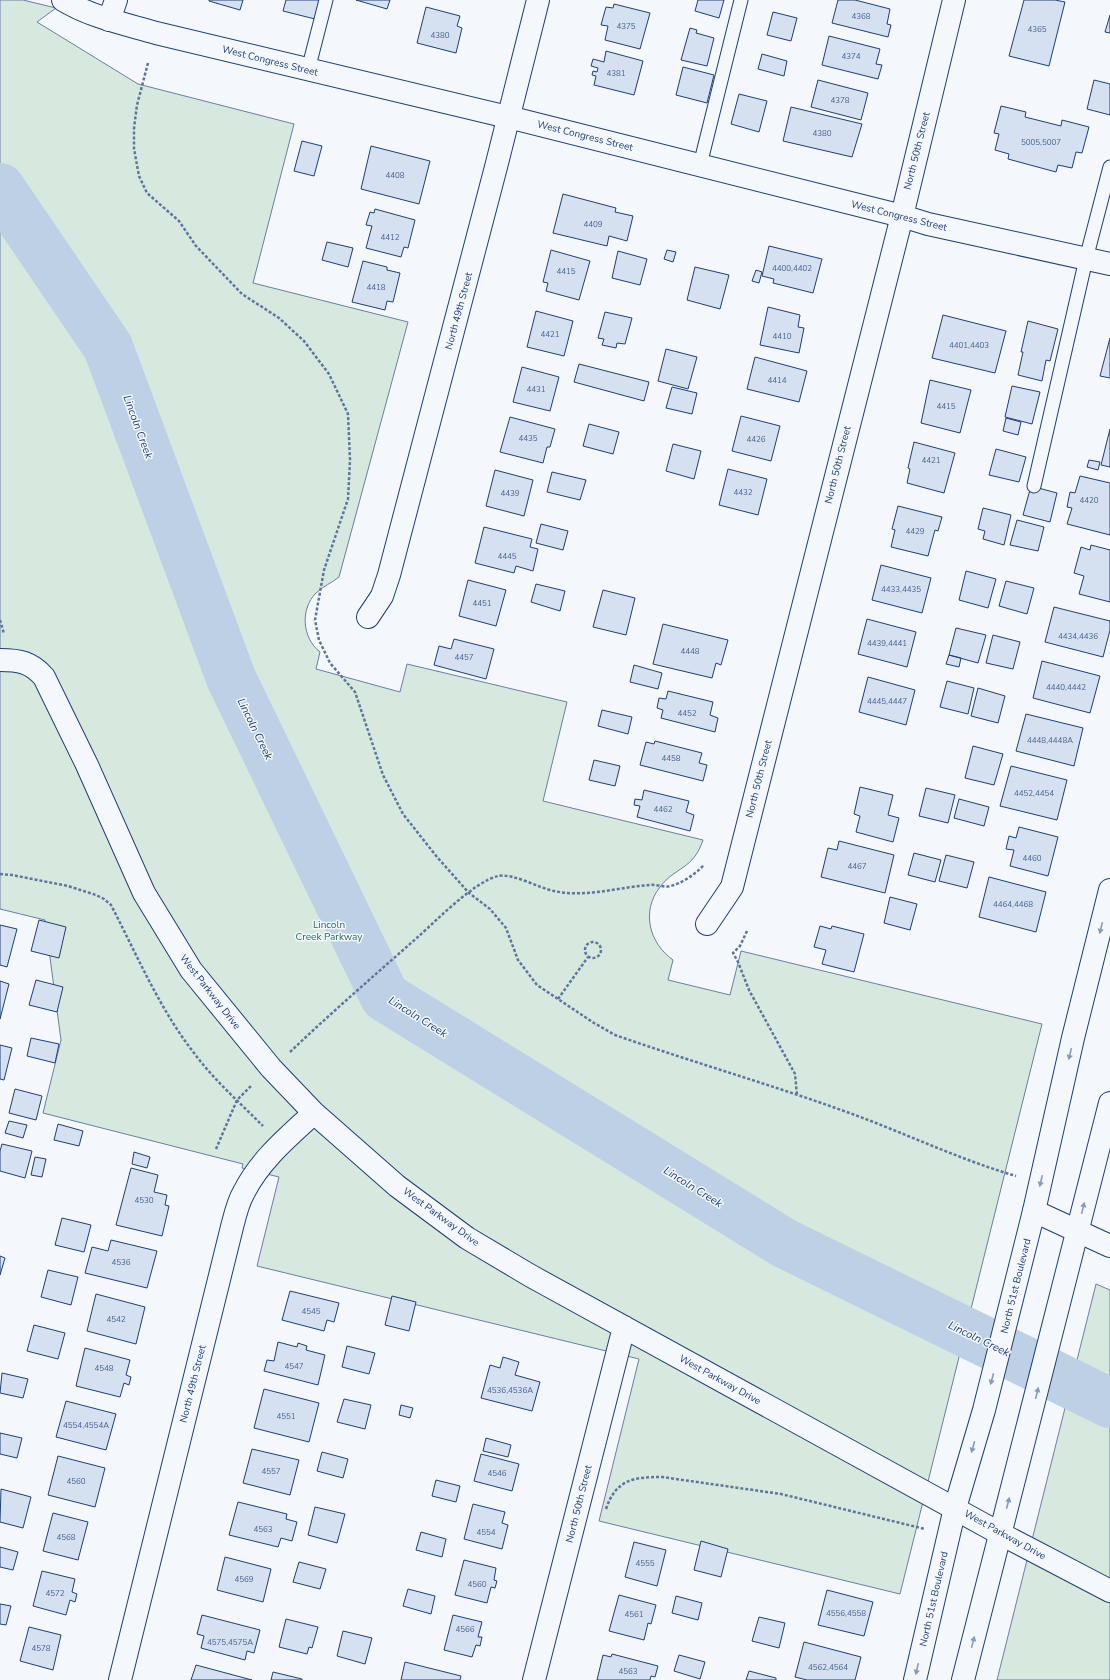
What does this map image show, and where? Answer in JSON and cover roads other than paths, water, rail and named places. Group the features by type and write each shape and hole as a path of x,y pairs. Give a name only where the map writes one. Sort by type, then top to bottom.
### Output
{"street":[{"name":"West Congress Street","path":"63,0 73,6 113,10 156,33 508,117 902,216 928,224 1110,264"},
{"name":"North 49th Street","path":"368,617 382,596 389,575 496,167 538,0"},
{"name":"North 50th Street","path":"707,924 732,887 902,216 954,0"},
{"name":"West Parkway Drive","path":"6,660 30,664 37,668 44,677 87,765 144,894 191,970 271,1068 314,1113 397,1186 467,1238 531,1276 1000,1533 1110,1591"},
{"name":"North 51st Boulevard","path":"915,1680 956,1508 984,1410 1023,1256 1110,890"},
{"path":"963,1680 1110,1103"},
{"name":"North 49th Street","path":"120,1680 232,1227 243,1192 261,1166 281,1144 314,1113"},
{"path":"1034,1211 1110,1246"},
{"name":"North 50th Street","path":"534,1680 624,1327"}],"lane":[{"path":"308,70 326,0"},
{"path":"700,165 741,0"},
{"path":"1034,486 1086,258 1110,168"}],"waterway":[{"name":"Lincoln Creek","path":"0,188 108,347 231,678 385,997 784,1243 1110,1403"}],"park label":[{"name":"Lincoln Creek Parkway","path":"329,930"}]}
